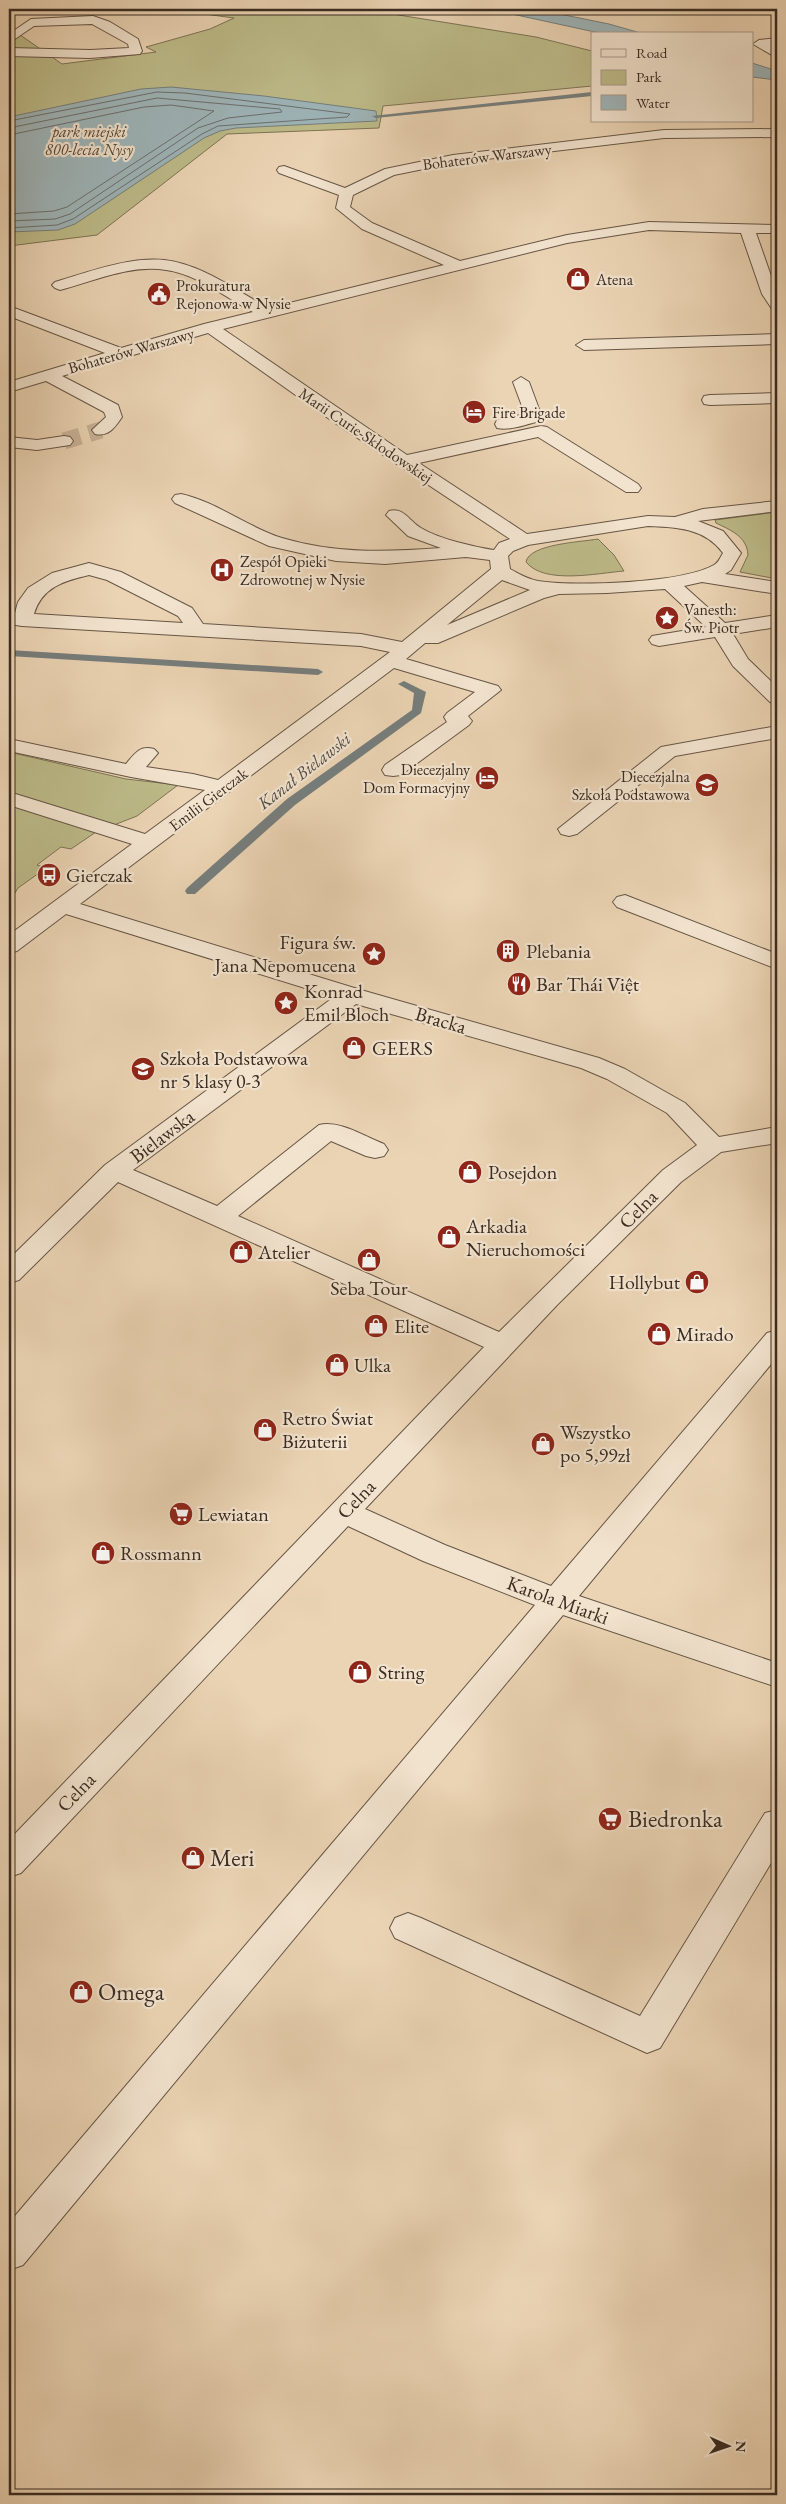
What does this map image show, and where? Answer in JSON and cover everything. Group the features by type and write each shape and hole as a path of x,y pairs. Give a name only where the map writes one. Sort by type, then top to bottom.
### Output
{"street":[{"path":"20,13 31,23"},
{"path":"9,39 31,23 93,20 134,42 136,51 43,54 9,52"},
{"path":"777,42 760,44 777,54"},
{"path":"753,127 758,150"},
{"name":"Bohaterów Warszawy","path":"346,193 374,178 413,166 664,134 753,127 777,134"},
{"path":"664,134 683,147 706,147"},
{"path":"284,170 346,193 343,208 367,226 457,265"},
{"name":"Bohaterów Warszawy","path":"9,387 210,327 567,239 649,226 777,229"},
{"path":"748,228 749,236 770,294 777,306"},
{"path":"60,285 128,267 167,265 185,271 266,313"},
{"path":"9,311 120,353"},
{"name":"Marii Curie-Skłodowskiej","path":"210,327 404,461 524,540"},
{"path":"584,345 777,338"},
{"path":"47,375 112,409 114,417 101,430"},
{"path":"387,449 534,417 521,382"},
{"path":"710,400 777,398"},
{"path":"404,461 541,431 632,488"},
{"path":"9,442 36,445 64,441"},
{"path":"181,499 276,542 336,555 385,558 466,551"},
{"path":"677,523 703,514 777,506"},
{"path":"395,515 414,532 500,564 526,584 558,588 670,583 706,577 724,568 732,553 722,539 705,530 677,523"},
{"name":"Emilii Gierczak","path":"9,946 392,661 500,564 506,547 524,540 629,523 648,521 677,523"},
{"path":"15,619 35,592 59,578 89,569 114,576 185,612 197,630"},
{"path":"706,577 777,588"},
{"path":"670,583 721,630 740,662 777,698"},
{"name":"Emilii Gierczak","path":"392,661 537,594 558,588"},
{"path":"15,619 361,640 392,661 491,690 454,717 462,721 392,770"},
{"path":"659,640 777,621"},
{"path":"569,829 668,750 777,732"},
{"path":"9,746 131,771 193,780 223,788"},
{"path":"131,771 147,753"},
{"path":"9,798 148,842"},
{"path":"625,902 777,962"},
{"name":"Bracka","path":"63,906 352,995 598,1067 676,1108 713,1146"},
{"name":"Bielawska","path":"9,1274 114,1171 352,995"},
{"path":"221,1216 328,1132 375,1150"},
{"path":"713,1146 777,1135"},
{"name":"Celna","path":"9,1863 547,1299 672,1176 713,1146"},
{"path":"114,1171 221,1216 504,1345"},
{"path":"9,2252 558,1602 777,1339"},
{"name":"Karola Miarki","path":"344,1512 434,1553 558,1602 777,1675"},
{"path":"408,1928 647,2037 777,1823"}],"green space":[{"name":"park miejski 800-lecia Nysy","path":"168,9 361,9 536,37 591,51 591,86 383,106 379,128 227,134 97,235 9,246 9,18 12,20 13,30 62,64 156,52 146,47 210,29 234,18"},
{"path":"777,512 777,579 740,572 748,555 745,543 737,534 716,523 715,520"},
{"path":"598,539 614,555 624,571 572,576 558,575 534,569 526,562 529,556 536,551 557,545"},
{"path":"9,752 126,779 178,785 137,816 96,832 71,849 61,847 37,865 46,868 18,888 9,903"}],"water":[{"path":"489,9 535,9 609,24 637,32 595,32"},
{"path":"754,64 777,71 777,80 754,77"},
{"path":"171,87 264,96 376,111 377,121 236,128 220,131 204,138 75,224 58,230 9,232 9,117 141,89"}],"waterway":[{"path":"376,116 591,94"},
{"name":"Kanał Bielawski","path":"9,653 318,672"},
{"name":"Kanał Bielawski","path":"191,891 291,802 417,711 420,692 404,684"}],"tunnel":[{"path":"64,441 101,430"}],"place":[{"name":"Atena","path":"578,279"},
{"name":"Prokuratura Rejonowa w Nysie","path":"159,294"},
{"name":"Fire Brigade","path":"474,412"},
{"name":"Zespół Opieki Zdrowotnej w Nysie","path":"222,570"},
{"name":"Vanesth: Św. Piotr","path":"667,618"},
{"name":"Diecezjalny Dom Formacyjny","path":"487,778"},
{"name":"Diecezjalna Szkoła Podstawowa","path":"707,785"},
{"name":"Gierczak","path":"49,875"},
{"name":"Plebania","path":"508,951"},
{"name":"Figura św. Jana Nepomucena","path":"374,954"},
{"name":"Bar Thái Việt","path":"519,984"},
{"name":"Konrad Emil Bloch","path":"286,1003"},
{"name":"GEERS","path":"354,1048"},
{"name":"Szkoła Podstawowa nr 5 klasy 0-3","path":"143,1069"},
{"name":"Posejdon","path":"470,1172"},
{"name":"Arkadia Nieruchomości","path":"449,1237"},
{"name":"Atelier","path":"241,1252"},
{"name":"Seba Tour","path":"369,1260"},
{"name":"Hollybut","path":"697,1282"},
{"name":"Elite","path":"376,1326"},
{"name":"Mirado","path":"659,1334"},
{"name":"Ulka","path":"337,1365"},
{"name":"Retro Świat Biżuterii","path":"265,1430"},
{"name":"Wszystko po 5,99zł","path":"543,1444"},
{"name":"Lewiatan","path":"181,1514"},
{"name":"Rossmann","path":"103,1553"},
{"name":"String","path":"360,1672"},
{"name":"Biedronka","path":"610,1819"},
{"name":"Meri","path":"193,1858"},
{"name":"Omega","path":"81,1992"}]}
